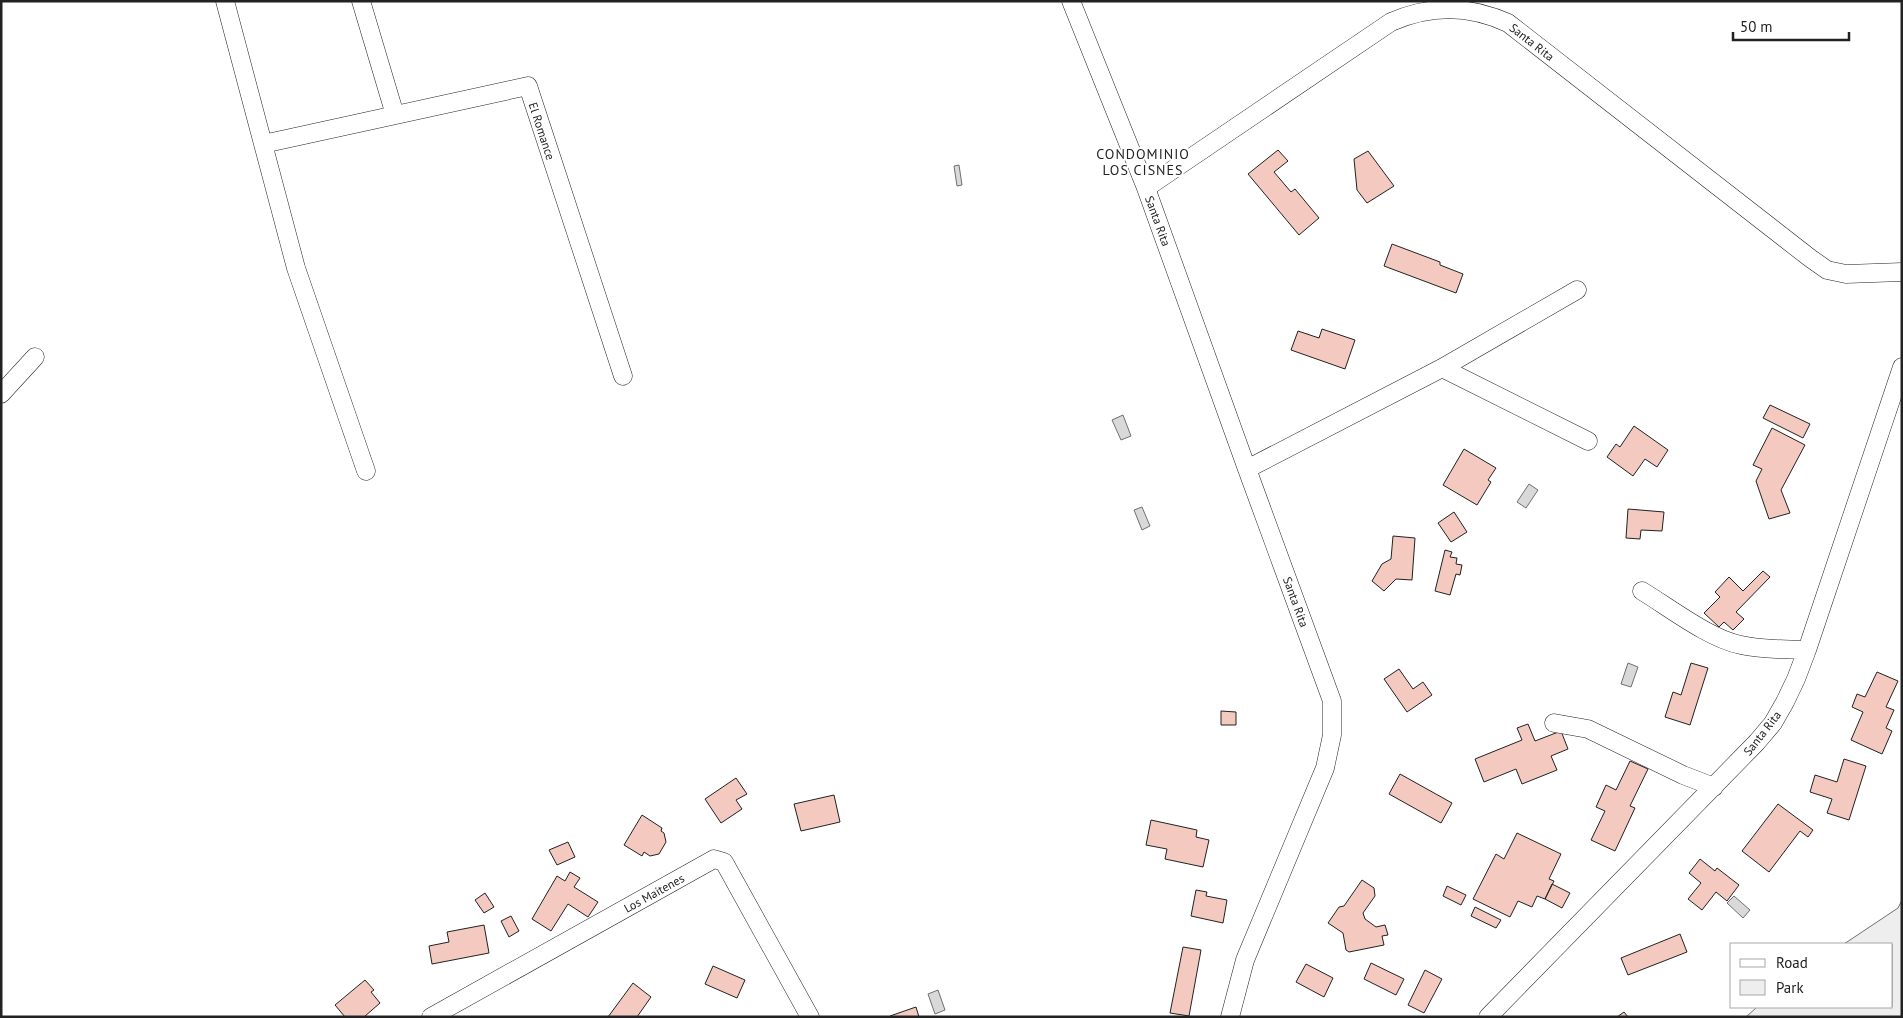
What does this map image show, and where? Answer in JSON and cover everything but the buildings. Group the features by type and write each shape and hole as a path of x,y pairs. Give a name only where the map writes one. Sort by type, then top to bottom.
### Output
{"street":[{"path":"225,1 296,268 366,471"},
{"path":"362,1 395,115"},
{"name":"Santa Rita","path":"1071,1 1146,188 1332,701 1331,743 1325,768 1245,960 1230,1017"},
{"name":"Santa Rita","path":"1146,188 1391,22 1422,11 1453,8 1495,17 1508,23 1827,270 1846,274 1902,272"},
{"name":"El Romance","path":"263,144 528,86 623,376"},
{"path":"1247,469 1442,368 1577,290"},
{"path":"1,394 35,358"},
{"name":"Santa Rita","path":"1488,1017 1714,787 1773,723 1796,679 1807,650 1902,367"},
{"path":"1442,368 1588,441"},
{"path":"1642,591 1704,628 1732,642 1751,646 1807,650"},
{"path":"1554,723 1588,729 1683,775 1714,787"},
{"name":"Los Maitenes","path":"431,1017 714,860 724,862 810,1017"}],"green space":[{"path":"1902,900 1902,1017 1746,1017 1756,1008 1893,1008 1893,943 1846,943 1898,908"}],"shaded area":[{"path":"959,165 962,185 957,186 954,166"},
{"path":"1123,415 1131,436 1121,440 1112,420"},
{"path":"1529,484 1538,490 1526,508 1517,502"},
{"path":"1142,507 1150,526 1142,530 1134,510"},
{"path":"1628,663 1638,667 1631,687 1621,684"},
{"path":"1734,896 1750,910 1743,918 1727,903"},
{"path":"938,990 945,1010 935,1014 928,994"}],"district":[{"name":"CONDOMINIO LOS CISNES","path":"1143,162"}]}
